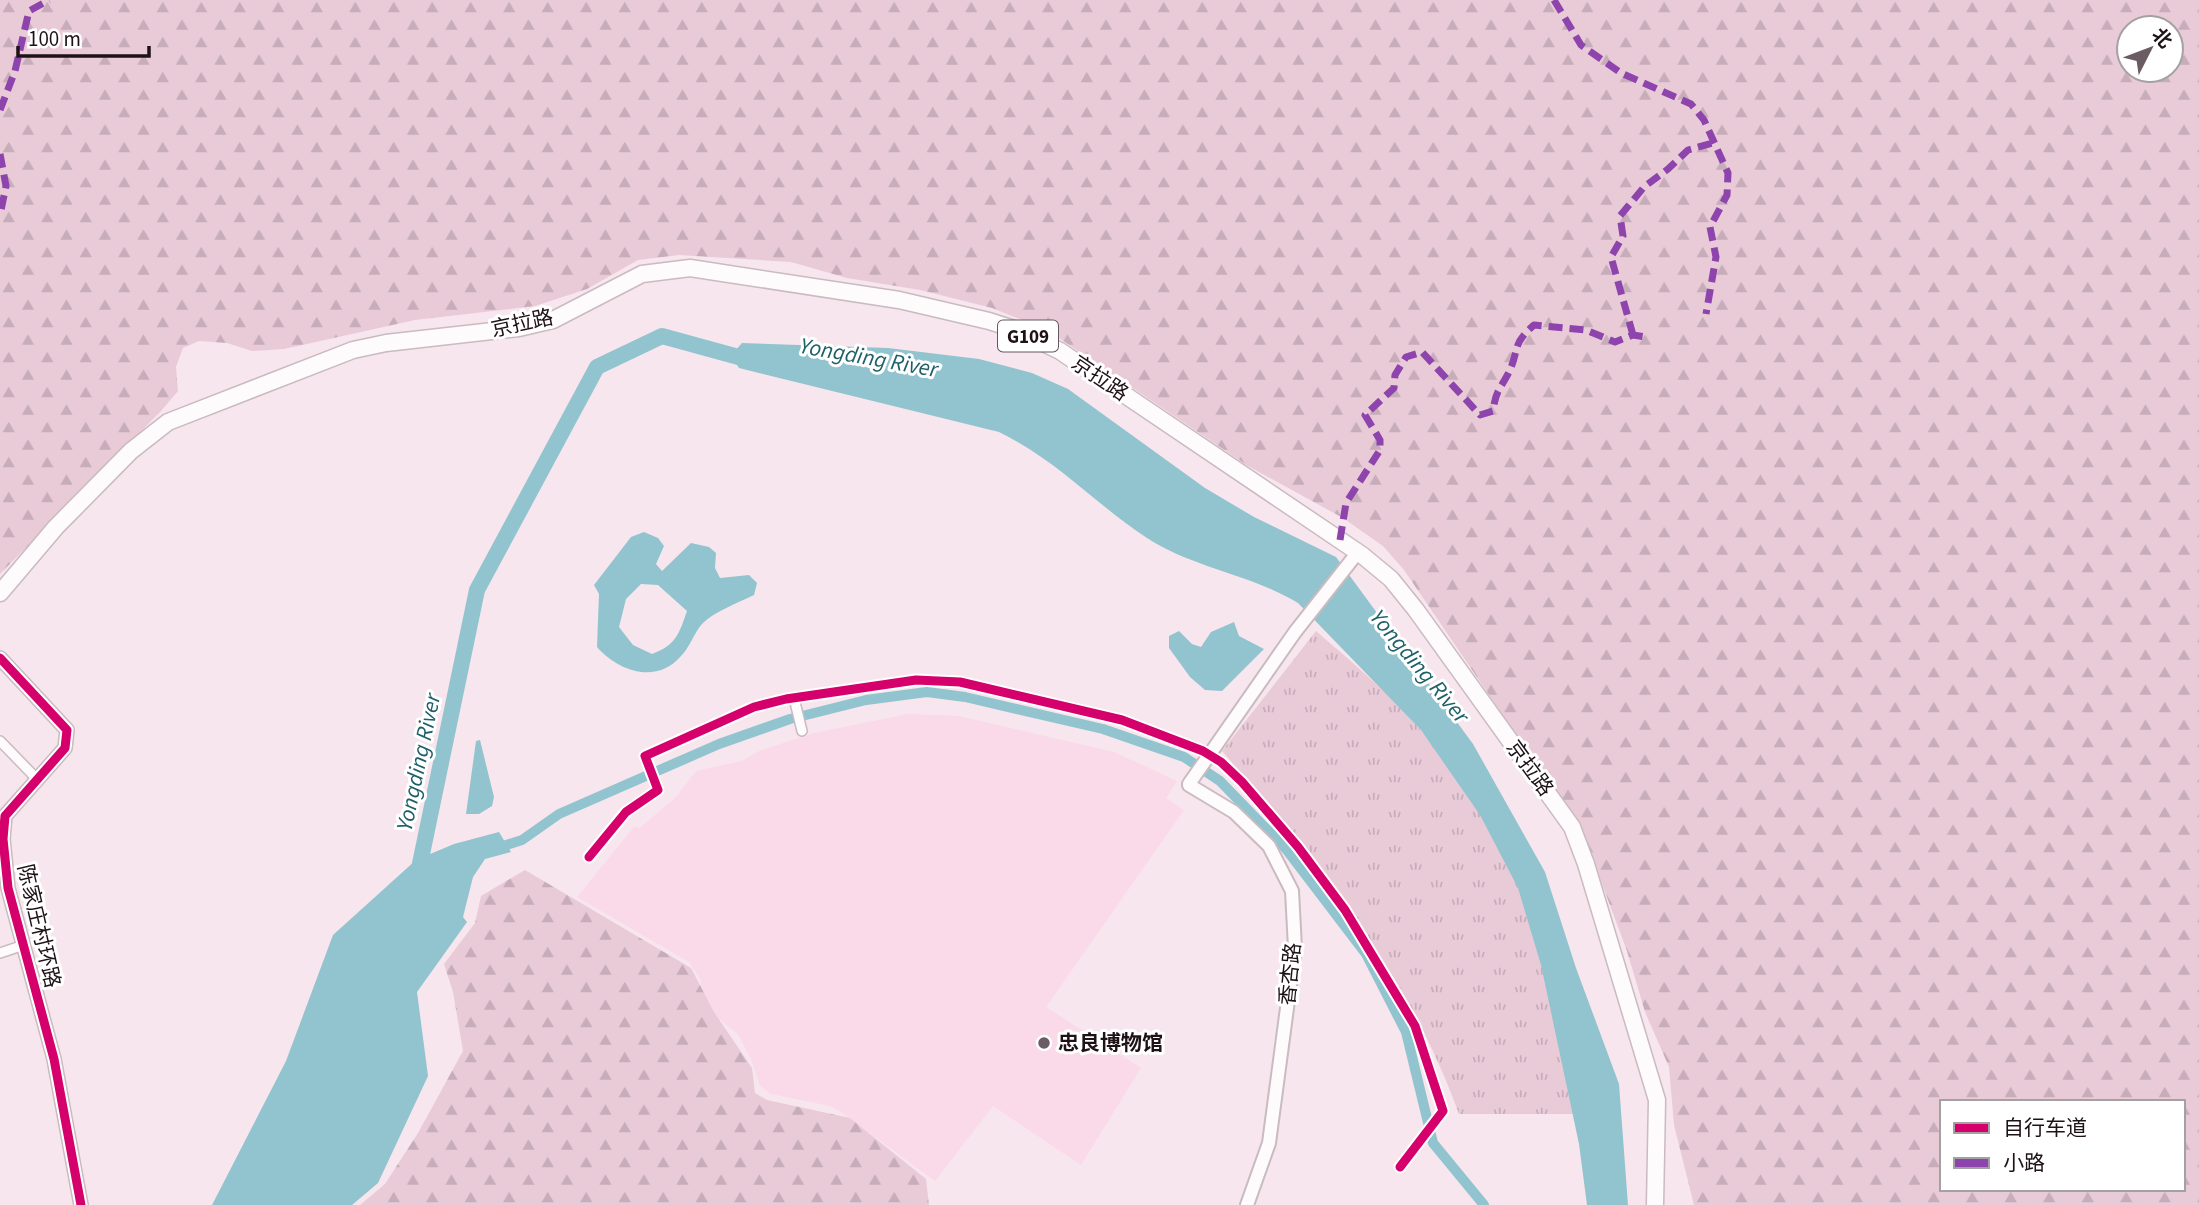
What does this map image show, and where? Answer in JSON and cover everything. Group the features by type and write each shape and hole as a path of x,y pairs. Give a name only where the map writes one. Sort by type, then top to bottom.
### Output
{"highway":[{"name":"京拉路","path":"0,593 56,527 131,452 168,422 353,351 386,343 519,328 553,320 642,274 690,268 898,300 1017,330 1060,351 1354,559 1391,579 1416,610 1572,827 1586,864 1657,1100 1655,1205"}],"street":[{"name":"香杏路","path":"1247,1205 1269,1143 1295,948 1292,891 1269,846 1234,812 1189,784 1295,632 1354,559"},
{"name":"陈家庄村环路","path":"0,658 67,730 65,748 2,816 8,888 54,1059 81,1205"},
{"path":"589,858 626,812 658,790 646,756 754,707 794,698 916,680 960,682 1122,720 1210,754 1242,782 1298,846 1345,910 1388,977 1422,1041 1443,1105 1442,1117 1400,1167"},
{"path":"794,698 802,731"},
{"path":"0,741 37,779"},
{"path":"0,953 24,945"}],"shaded area":[{"path":"908,714 959,716 1114,752 1177,781 1166,798 1184,810 1046,1007 1141,1068 1081,1165 993,1106 935,1181 830,1106 771,1094 760,1086 751,1059 738,1034 698,1002 701,980 689,962 577,897 634,827 640,828 676,797 696,771 742,761 759,751 814,733"}],"green space":[{"path":"0,0 2199,0 2199,1205 1694,1205 1674,1125 1669,1067 1645,1012 1627,951 1583,833 1404,570 1383,546 1343,518 1248,466 1047,330 992,308 920,290 847,278 791,262 679,255 638,260 587,289 535,306 415,320 284,349 252,351 227,343 199,341 183,348 176,367 178,391 0,574"},
{"path":"1316,631 1383,690 1420,729 1461,784 1499,847 1518,887 1536,941 1573,1114 1459,1114 1414,1014 1358,922 1292,835 1222,751"},
{"path":"525,870 691,968 714,1012 752,1068 755,1093 767,1100 850,1118 926,1179 929,1205 360,1205 385,1184 418,1133 463,1051 453,992 444,964 475,923 481,896"}],"water":[{"path":"742,343 888,348 979,359 1032,373 1068,389 1205,488 1254,517 1336,557 1473,744 1545,872 1576,968 1619,1084 1628,1205 1587,1205 1579,1144 1541,965 1518,888 1480,815 1421,730 1298,603 1261,585 1183,557 1147,538 1040,456 999,432 739,368 733,358 734,352"},
{"path":"644,532 658,538 664,546 656,564 662,571 691,543 709,547 716,553 715,568 720,578 749,575 757,583 754,595 707,619 684,652 671,665 649,672 615,663 597,647 599,594 594,585 631,537","holes":["641,584 658,585 687,611 672,643 652,654 633,645 619,627 626,599"]},
{"path":"1234,622 1239,636 1264,649 1222,691 1205,690 1190,677 1169,648 1169,636 1179,631 1192,644 1201,647 1211,632"},
{"path":"480,740 494,797 492,806 479,814 466,814 476,741"},
{"path":"499,832 511,852 485,859 473,877 463,917 467,922 417,992 428,1076 378,1183 352,1205 212,1205 286,1061 333,935 416,860 454,844"}],"waterway":[{"name":"Yongding River","path":"417,878 477,590 597,367 662,336 753,361"},
{"path":"497,848 522,840 559,814 719,744 790,719 866,700 927,692 965,697 1103,729 1184,757 1220,781 1286,849 1366,954 1406,1032 1433,1143 1484,1205"}],"marked path":[{"path":"0,110 15,71 29,11 49,0"},
{"path":"1554,0 1581,45 1621,73 1691,104 1704,120 1728,173 1727,195 1710,227 1716,257 1706,314"},
{"path":"1633,335 1611,257 1623,236 1620,216 1644,187 1688,150 1713,143"},
{"path":"0,154 6,186 0,215"},
{"path":"1340,540 1346,503 1380,450 1380,440 1365,415 1394,388 1395,375 1406,357 1422,352 1480,415 1493,411 1518,344 1534,325 1586,330 1615,342 1633,335 1646,337"}],"cycle path":[{"path":"0,658 67,730 65,748 5,816 3,839 8,888 54,1059 81,1205"},
{"path":"589,857 626,812 658,790 645,756 754,707 786,699 916,680 960,682 1122,720 1203,751 1221,762 1242,782 1298,847 1345,910 1415,1026 1443,1111 1400,1167"}],"place":[{"name":"忠良博物馆","path":"1044,1043"}]}
